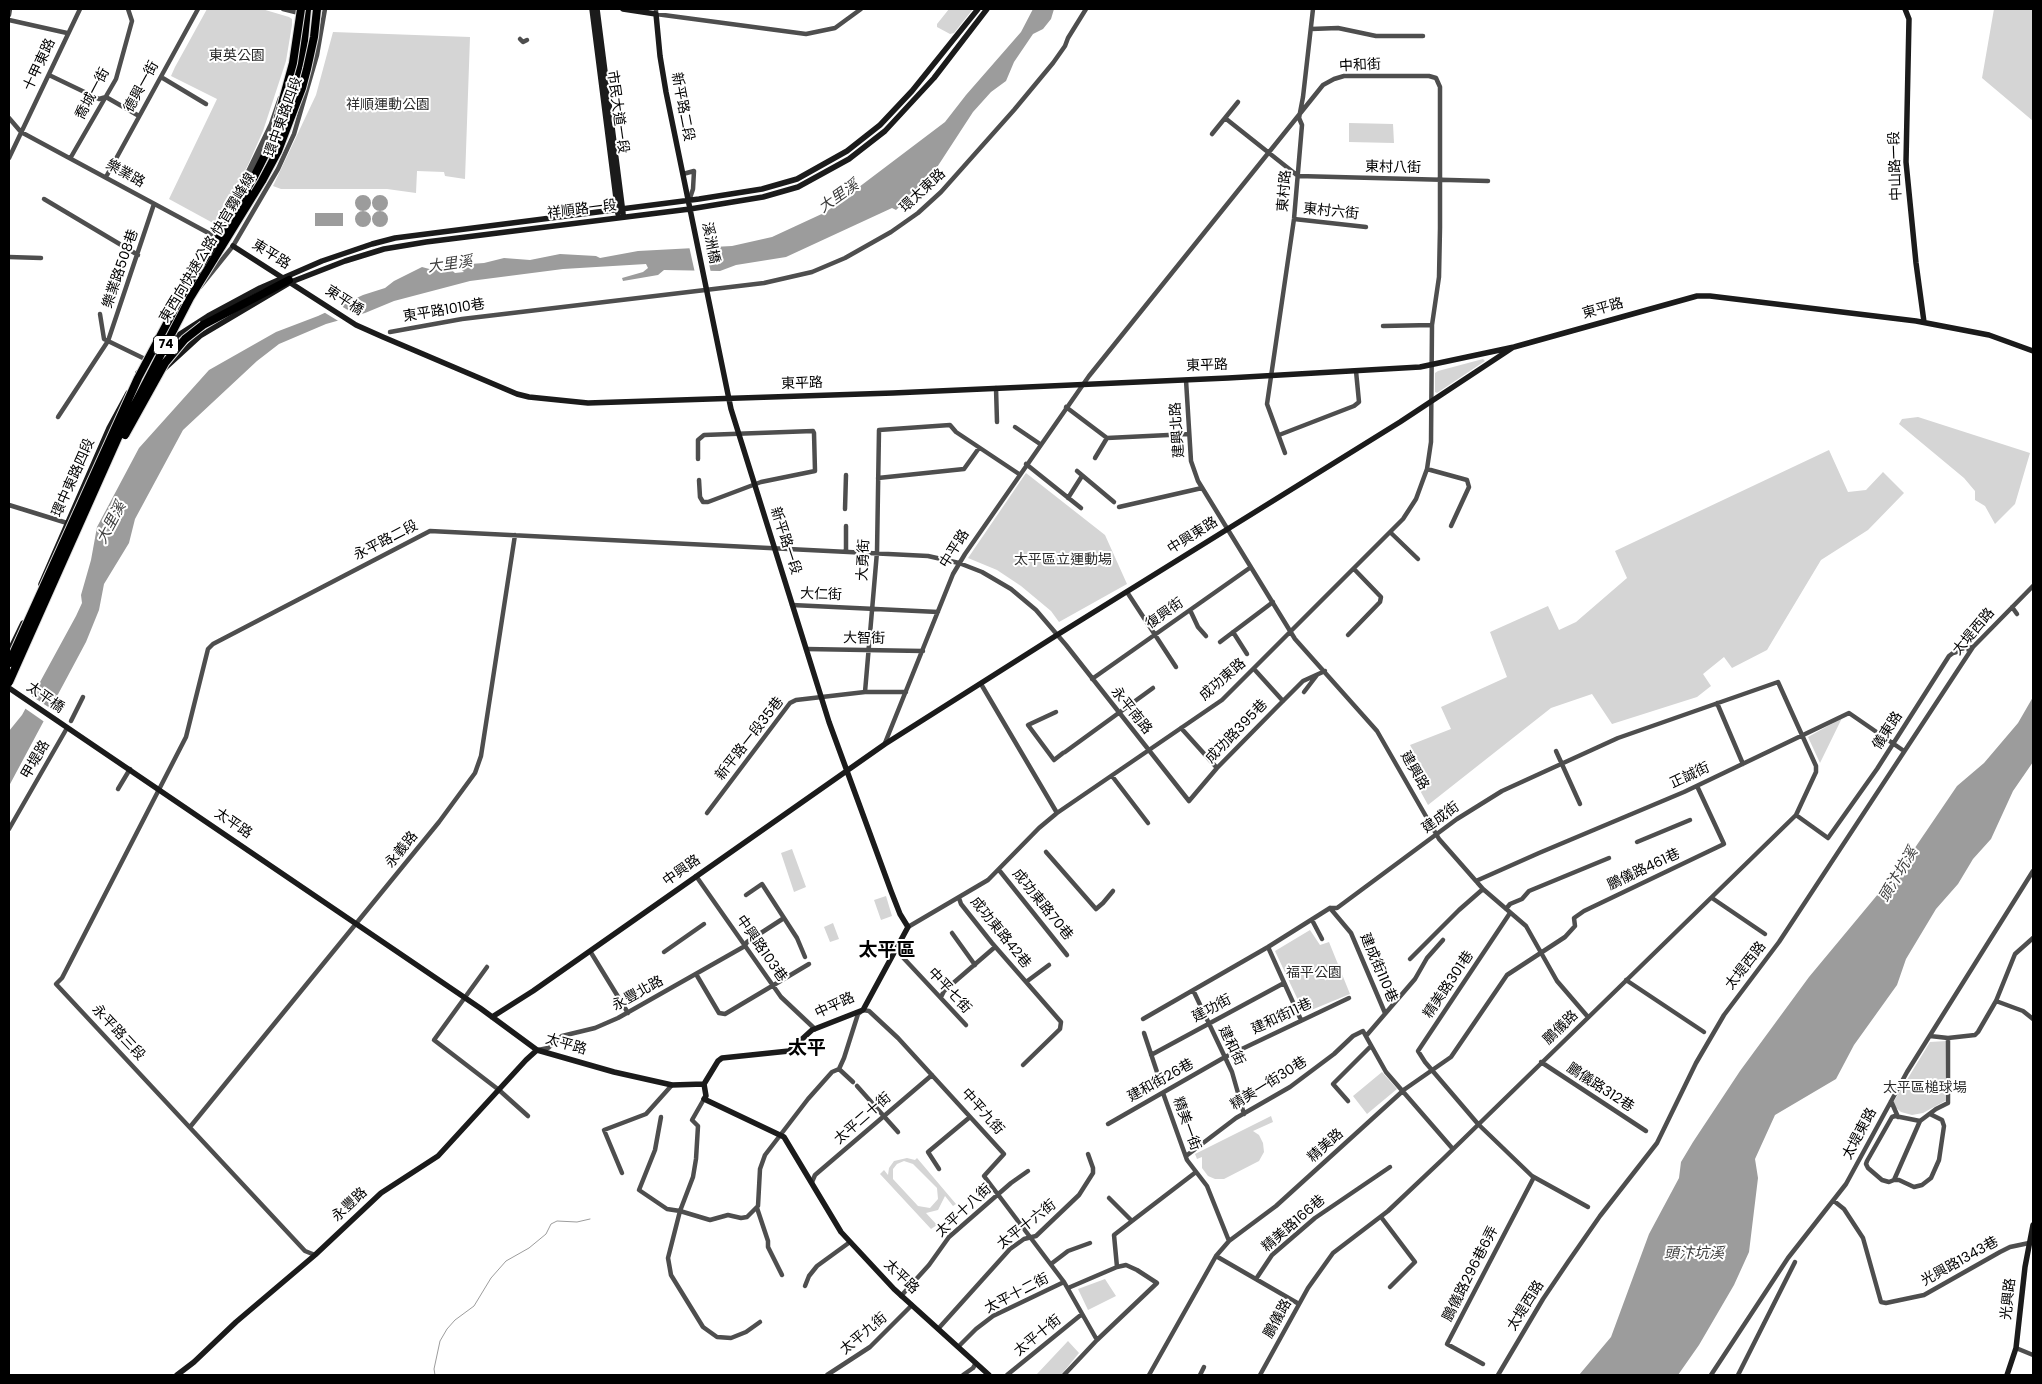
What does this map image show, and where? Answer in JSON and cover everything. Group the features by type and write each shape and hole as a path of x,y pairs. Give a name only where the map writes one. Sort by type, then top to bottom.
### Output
{"highway":[{"name":"東西向快速公路 快官霧峰線","path":"9,663 138,378 183,292 246,191 278,130 299,67 307,9"},
{"name":"東西向快速公路 快官霧峰線","path":"9,682 120,433 190,298 262,181 278,151 308,69 317,9"},
{"path":"278,130 277,121 293,63 300,10"},
{"path":"98,482 165,363 185,339 203,325 290,281"}],"street":[{"path":"9,15 10,9"},
{"name":"十甲東路","path":"9,158 80,9"},
{"name":"喬城一街","path":"71,157 116,79 132,21 128,9"},
{"name":"德興一街","path":"106,177 198,9"},
{"path":"283,9 300,10"},
{"name":"環中東路四段","path":"9,652 109,428 167,316 213,236 252,174 266,144 297,65 307,9"},
{"name":"環中東路四段","path":"167,316 206,281 233,246 278,169 294,134 317,55 325,9"},
{"name":"市民大道一段","path":"592,9 620,210"},
{"name":"市民大道一段","path":"597,9 621,218"},
{"path":"623,9 806,34 835,28 861,9"},
{"name":"祥順路一段","path":"138,373 164,369 200,336 290,281 341,254 395,238 689,201 778,185 802,176 847,151 880,125 902,102 978,9"},
{"name":"祥順路一段","path":"146,357 213,313 290,281 384,248 690,209 783,192 818,177 849,159 885,132 953,54 987,9"},
{"name":"環太東路","path":"611,302 707,291 783,279 824,267 876,242 909,220 947,185 1014,110 1065,46 1086,9"},
{"name":"東村路","path":"1285,453 1280,435 1267,404 1294,219 1302,125 1298,118 1303,97 1313,9"},
{"name":"中山路一段","path":"1905,9 1910,19 1906,162 1916,271 1924,322"},
{"name":"環中東路四段","path":"236,199 271,124 281,95 286,80 300,10"},
{"name":"新平路二段","path":"656,12 660,56 690,209"},
{"path":"9,20 67,33"},
{"path":"1311,29 1338,28 1376,36 1423,36"},
{"path":"520,39 523,42 527,40"},
{"path":"49,75 99,99 106,97 139,116"},
{"name":"中和街","path":"1082,385 1323,85 1334,78 1356,75 1429,76 1436,78 1440,86 1439,277 1432,326 1432,365"},
{"path":"161,77 206,104"},
{"path":"1212,134 1238,102"},
{"name":"樂業路","path":"9,118 21,132 71,157 233,246"},
{"path":"1225,118 1298,176"},
{"path":"683,174 694,171 693,189 689,201"},
{"name":"東村八街","path":"1298,176 1488,182"},
{"path":"44,198 138,255"},
{"name":"樂業路508巷","path":"58,417 108,342 154,204"},
{"name":"溪洲橋","path":"690,209 705,282"},
{"name":"東村六街","path":"1294,219 1366,227"},
{"name":"東平路","path":"233,246 290,281"},
{"path":"9,257 41,258"},
{"name":"東平橋","path":"290,281 356,325 379,335"},
{"name":"新平路一段","path":"705,282 738,434 846,771 890,891 908,927"},
{"name":"東平路","path":"379,335 529,398 588,402 729,399 1082,385 1271,376 1432,365 1514,347 1697,296 1924,322 1990,334 2033,351"},
{"name":"東平路1010巷","path":"390,332 430,323 611,302"},
{"path":"100,314 104,339 146,357"},
{"path":"1383,326 1432,326"},
{"name":"中興東路","path":"885,744 1430,403 1514,347"},
{"name":"成功東路","path":"908,927 988,880 1039,828 1057,813 1222,700 1403,519 1416,499 1427,469 1431,442 1430,403 1432,365"},
{"path":"1280,435 1354,406 1359,402 1356,371"},
{"name":"建興北路","path":"1186,380 1191,461 1202,488 1228,529"},
{"name":"中平路","path":"885,744 959,563 1082,385"},
{"path":"996,388 997,422"},
{"path":"1066,407 1107,438 1189,434"},
{"name":"大勇街","path":"865,692 877,552 879,430 950,425 956,432 979,448"},
{"path":"1015,427 1040,444"},
{"path":"698,459 698,440 701,436 813,431 815,471 754,484 711,501 703,502 699,494 699,480"},
{"path":"1095,458 1107,438"},
{"path":"878,478 964,469 979,448 1019,474"},
{"path":"1026,464 1081,508"},
{"path":"1427,469 1466,480 1469,487 1451,526"},
{"path":"1077,472 1114,502"},
{"path":"845,510 846,475"},
{"path":"1068,498 1082,476"},
{"path":"1119,507 1202,488"},
{"path":"9,505 67,524"},
{"path":"846,526 846,550"},
{"name":"建興路","path":"1228,529 1295,638 1377,731 1439,839 1483,889 1526,926 1557,980 1588,1017"},
{"name":"永平路二段","path":"158,788 188,734 208,649 213,644 430,531 846,550 920,555 959,563"},
{"path":"1390,532 1418,559"},
{"name":"永義路","path":"190,1127 444,816 475,774 480,756 515,535"},
{"name":"永平南路","path":"959,563 982,572 1011,589 1036,610 1189,801"},
{"name":"復興街","path":"1092,680 1251,567"},
{"path":"1348,635 1380,602 1381,596 1354,570"},
{"name":"太堤西路","path":"1498,1375 1524,1330 1568,1262 1600,1216 1657,1143 1696,1063 1724,1015 1779,942 1973,646 2033,586"},
{"path":"1127,592 1176,667"},
{"path":"1220,642 1273,602"},
{"name":"大仁街","path":"792,605 938,612"},
{"path":"2012,607 2017,614"},
{"path":"1190,610 1198,627 1206,636"},
{"path":"1233,632 1247,654"},
{"name":"儀東路","path":"1796,815 1828,838 1893,744 1949,656 1973,646"},
{"name":"大智街","path":"806,649 923,651"},
{"path":"1254,670 1283,701"},
{"name":"成功路395巷","path":"1189,801 1217,768 1283,701 1303,682 1325,671"},
{"path":"1304,692 1318,674"},
{"name":"建成街","path":"1142,1019 1268,947 1330,908 1337,908 1462,815 1502,791 1618,738 1778,682"},
{"name":"鵬儀路","path":"1260,1375 1308,1288 1333,1253 1380,1217 1796,815 1816,772 1816,766 1778,682"},
{"path":"981,684 1057,813"},
{"name":"太平橋","path":"9,688 67,728"},
{"path":"1056,712 1028,725 1054,760 1153,688"},
{"name":"新平路一段35巷","path":"707,813 790,703 796,700 865,692 906,692"},
{"path":"70,721 83,697"},
{"path":"1717,703 1743,764"},
{"name":"正誠街","path":"1476,881 1697,786 1849,712 1904,751"},
{"name":"太平路","path":"67,728 465,998 537,1050 614,1072 672,1085 704,1084"},
{"name":"甲堤路","path":"9,829 67,728"},
{"path":"1181,728 1217,768"},
{"name":"中興路","path":"492,1017 590,951 885,744"},
{"path":"1556,750 1580,804"},
{"path":"118,789 130,769"},
{"path":"1112,776 1148,823"},
{"name":"鵬儀路461巷","path":"1565,937 1575,926 1574,918 1620,893 1724,844 1697,786"},
{"name":"永平路三段","path":"158,788 70,964 56,984 305,1250 315,1255"},
{"path":"1637,842 1690,820"},
{"path":"1046,852 1096,909 1104,903 1113,891"},
{"path":"1508,911 1510,904 1522,899 1529,890 1609,858"},
{"name":"成功東路70巷","path":"999,870 1067,955"},
{"name":"太堤東路","path":"1711,1375 1788,1258 1846,1184 1930,1036 2033,871"},
{"name":"中興路103巷","path":"696,876 773,986 787,1003 816,1029"},
{"path":"746,895 762,884 797,938 805,958"},
{"path":"1410,959 1483,889"},
{"name":"成功東路42巷","path":"959,898 960,904 995,947 1062,1024 1060,1029 1023,1065"},
{"path":"1712,898 1765,934"},
{"name":"建成街110巷","path":"1330,908 1351,933 1385,1013"},
{"name":"精美路301巷","path":"1431,1070 1418,1051 1419,1048 1458,994 1508,911"},
{"name":"永豐北路","path":"537,1050 548,1048 562,1036 595,1028 628,1013 745,946 747,942 784,918"},
{"path":"1312,920 1322,939"},
{"path":"664,952 704,924"},
{"name":"中平路","path":"704,1084 722,1058 789,1050 816,1029 863,1010 908,927"},
{"path":"952,933 976,965"},
{"name":"精美路","path":"1149,1375 1216,1256 1229,1241 1276,1206 1403,1091 1431,1070 1437,1068 1456,1052 1506,975 1565,937"},
{"path":"1930,1036 1948,1038 1975,1035 1996,1001 2010,962 2015,954 2033,938"},
{"path":"1443,940 1431,952 1415,979 1364,1034 1386,1072 1452,1148"},
{"path":"1424,945 1431,952"},
{"path":"941,997 944,991 995,947"},
{"path":"1268,947 1301,1020"},
{"name":"中平七街","path":"896,950 966,1025"},
{"path":"590,951 628,1013"},
{"path":"696,974 719,1013 730,1012 809,964"},
{"name":"成功東路42巷","path":"1026,982 1049,965"},
{"path":"487,967 434,1040 499,1090 528,1116"},
{"path":"1626,980 1704,1032"},
{"name":"建功街","path":"1151,1055 1284,983"},
{"name":"建和街","path":"1193,990 1225,1057 1235,1082 1244,1114"},
{"name":"建和街11巷","path":"1225,1057 1349,998"},
{"path":"1996,1001 2023,1011 2033,1019"},
{"path":"782,1275 768,1244 758,1208 758,1184 761,1163 776,1139 781,1136 808,1098 832,1072 838,1069 844,1058 858,1014 863,1010"},
{"name":"中平九街","path":"863,1010 869,1010 882,1022 1004,1154 984,1176 1064,1282 1097,1340"},
{"path":"1144,1033 1157,1072"},
{"name":"精美一街30巷","path":"1186,1156 1236,1118 1286,1090 1334,1054 1353,1036 1364,1034"},
{"path":"1894,1180 1920,1121 1948,1103 1948,1038"},
{"path":"1348,1101 1333,1084 1370,1046"},
{"name":"永豐路","path":"177,1375 315,1255 381,1193 438,1156 537,1050"},
{"name":"建和街26巷","path":"1108,1124 1225,1057"},
{"name":"鵬儀路312巷","path":"1542,1062 1646,1132"},
{"path":"838,1069 855,1084 898,1132"},
{"path":"1431,1070 1478,1124 1534,1177 1588,1207"},
{"name":"太平二十街","path":"812,1182 815,1175 932,1075"},
{"path":"704,1084 706,1096 692,1120 698,1126 696,1159 668,1258 671,1275 703,1327 717,1337 731,1338 746,1332 760,1322"},
{"path":"622,1173 604,1130 646,1114 672,1085"},
{"name":"精美一街","path":"1163,1093 1186,1156 1207,1186 1229,1241"},
{"name":"太平路","path":"704,1099 781,1136 788,1143 836,1225 850,1242 902,1296 988,1375"},
{"path":"1892,1103 1898,1117"},
{"path":"1920,1121 1892,1117 1866,1164 1882,1180 1889,1182 1894,1180 1902,1181 1911,1186 1922,1185 1931,1178 1939,1160 1944,1126 1942,1120 1930,1114"},
{"path":"661,1117 655,1150 638,1190 667,1209 714,1220 728,1215 744,1218 758,1208"},
{"path":"939,1169 928,1152 970,1117"},
{"name":"太平十六街","path":"938,1329 1010,1249 1030,1236 1036,1236 1079,1195 1094,1173 1088,1154"},
{"name":"精美路166巷","path":"1256,1279 1272,1255 1314,1218 1390,1167"},
{"name":"太平十八街","path":"902,1296 929,1265 949,1237 998,1194 1028,1171"},
{"path":"1117,1267 1114,1235 1196,1172"},
{"name":"鵬儀路296巷6弄","path":"1483,1364 1447,1344 1534,1177"},
{"path":"1109,1198 1132,1222"},
{"name":"光興路1343巷","path":"1834,1201 1844,1209 1863,1238 1881,1302 1886,1303 1924,1295 2010,1247 2030,1243"},
{"path":"1380,1217 1415,1262 1390,1287"},
{"name":"光興路","path":"2007,1375 2016,1348 2025,1267 2033,1228"},
{"path":"805,1286 809,1276 817,1266 850,1242"},
{"path":"1051,1264 1068,1251 1090,1243"},
{"path":"1216,1256 1299,1304"},
{"path":"1738,1375 1795,1262"},
{"path":"1064,1375 1097,1340 1157,1284 1126,1265 1068,1288"},
{"name":"太平十二街","path":"958,1347 993,1316 1064,1282"},
{"name":"太平九街","path":"828,1375 870,1347 912,1305"},
{"name":"太平十街","path":"1007,1375 1082,1314"},
{"path":"2016,1348 2033,1355"},
{"path":"963,1375 973,1368 976,1363"},
{"path":"1200,1375 1204,1367"}],"green space":[{"name":"東英公園","path":"207,9 262,9 292,19 286,61 263,131 248,165 219,219 213,223 169,199 217,99 171,76"},
{"path":"949,9 973,9 954,33 950,34 937,27 937,24"},
{"path":"1994,9 2033,9 2033,121 1982,78"},
{"name":"祥順運動公園","path":"333,32 470,37 465,179 445,176 444,172 417,171 416,193 387,189 281,189 273,186 316,95"},
{"path":"1349,123 1393,124 1394,143 1349,142"},
{"path":"1483,359 1485,361 1437,393 1435,392 1435,373"},
{"path":"1918,417 2030,453 2015,504 1995,524 1985,506 1975,500 1975,491 1964,478 1899,424 1902,419"},
{"path":"1829,450 1848,492 1866,490 1883,472 1904,493 1868,530 1821,560 1767,650 1732,668 1724,657 1703,674 1711,686 1697,697 1612,724 1592,694 1551,708 1428,805 1417,785 1426,775 1410,745 1451,729 1441,707 1507,677 1490,632 1548,606 1559,630 1576,622 1627,578 1615,551"},
{"name":"太平區立運動場","path":"1026,473 1105,535 1127,584 1059,622 1051,611 1021,586 997,570 968,558"},
{"path":"1842,718 1820,763 1808,737"},
{"path":"792,849 806,887 794,892 781,853"},
{"path":"886,896 892,916 881,920 874,900"},
{"path":"833,923 839,939 830,942 824,927"},
{"name":"福平公園","path":"1310,930 1320,945 1329,942 1350,994 1304,1013 1275,951"},
{"name":"太平區槌球場","path":"1946,1041 1945,1101 1923,1113 1912,1115 1901,1112 1894,1106 1894,1101 1930,1042"},
{"path":"1382,1072 1397,1089 1367,1114 1353,1096"},
{"path":"1271,1116 1273,1122 1253,1131 1259,1135 1263,1143 1264,1152 1259,1161 1224,1179 1215,1179 1208,1176 1202,1168 1202,1157 1197,1159 1195,1154"},
{"path":"907,1158 915,1160 917,1158 956,1204 953,1206 945,1196 938,1210 926,1213 937,1225 931,1229 880,1174 884,1170 888,1175 889,1168 894,1161","holes":["904,1161 913,1164 937,1188 938,1199 930,1208 918,1206 893,1179 893,1169 897,1164"]},
{"path":"1105,1279 1116,1296 1088,1310 1078,1289"},
{"path":"1068,1341 1079,1353 1061,1375 1036,1375"}],"water":[{"name":"大里溪","path":"1033,9 1054,9 1051,19 1043,29 1033,34 1014,62 1006,81 991,92 973,112 930,178 896,210 892,208 786,257 736,265 720,271 664,270 658,275 623,281 622,278 643,272 648,268 646,264 563,269 470,281 394,301 365,313 326,324 279,344 257,361 183,430 135,519 129,543 104,584 99,610 86,642 9,786 9,731 22,715 82,603 81,595 91,560 97,527 139,448 209,370 276,332 318,316 363,295 385,288 394,281 422,267 433,270 447,266 455,273 464,272 456,265 484,263 504,258 530,260 560,254 596,256 600,258 638,251 732,246 772,237 826,212 945,122 1021,32"},
{"path":"363,195 371,203 363,211 355,203"},
{"path":"380,195 388,203 380,211 372,203"},
{"path":"363,211 371,219 363,227 355,219"},
{"path":"380,211 388,219 380,227 372,219"},
{"path":"315,213 343,213 343,226 315,226"},
{"name":"頭汴坑溪","path":"2033,697 2033,762 2013,791 1991,839 1973,859 1958,884 1936,909 1906,959 1897,985 1854,1045 1836,1079 1775,1115 1755,1159 1758,1178 1749,1252 1734,1285 1699,1345 1678,1375 1579,1375 1611,1337 1649,1234 1679,1178 1681,1162 1740,1071 1809,977 1908,858 1957,786 1984,763 2018,723"}],"pier":[{"path":"705,245 711,273 695,273 689,246"},
{"path":"338,304 359,317 340,322 322,311"},
{"path":"30,695 53,710 46,723 23,707"}],"waterway":[{"path":"435,1375 434,1369 440,1341 447,1329 455,1320 474,1306 491,1278 506,1261 529,1248 546,1234 551,1224 557,1221 577,1222 590,1219"}],"district":[{"name":"太平區","path":"887,951"},
{"name":"太平","path":"807,1049"}]}
